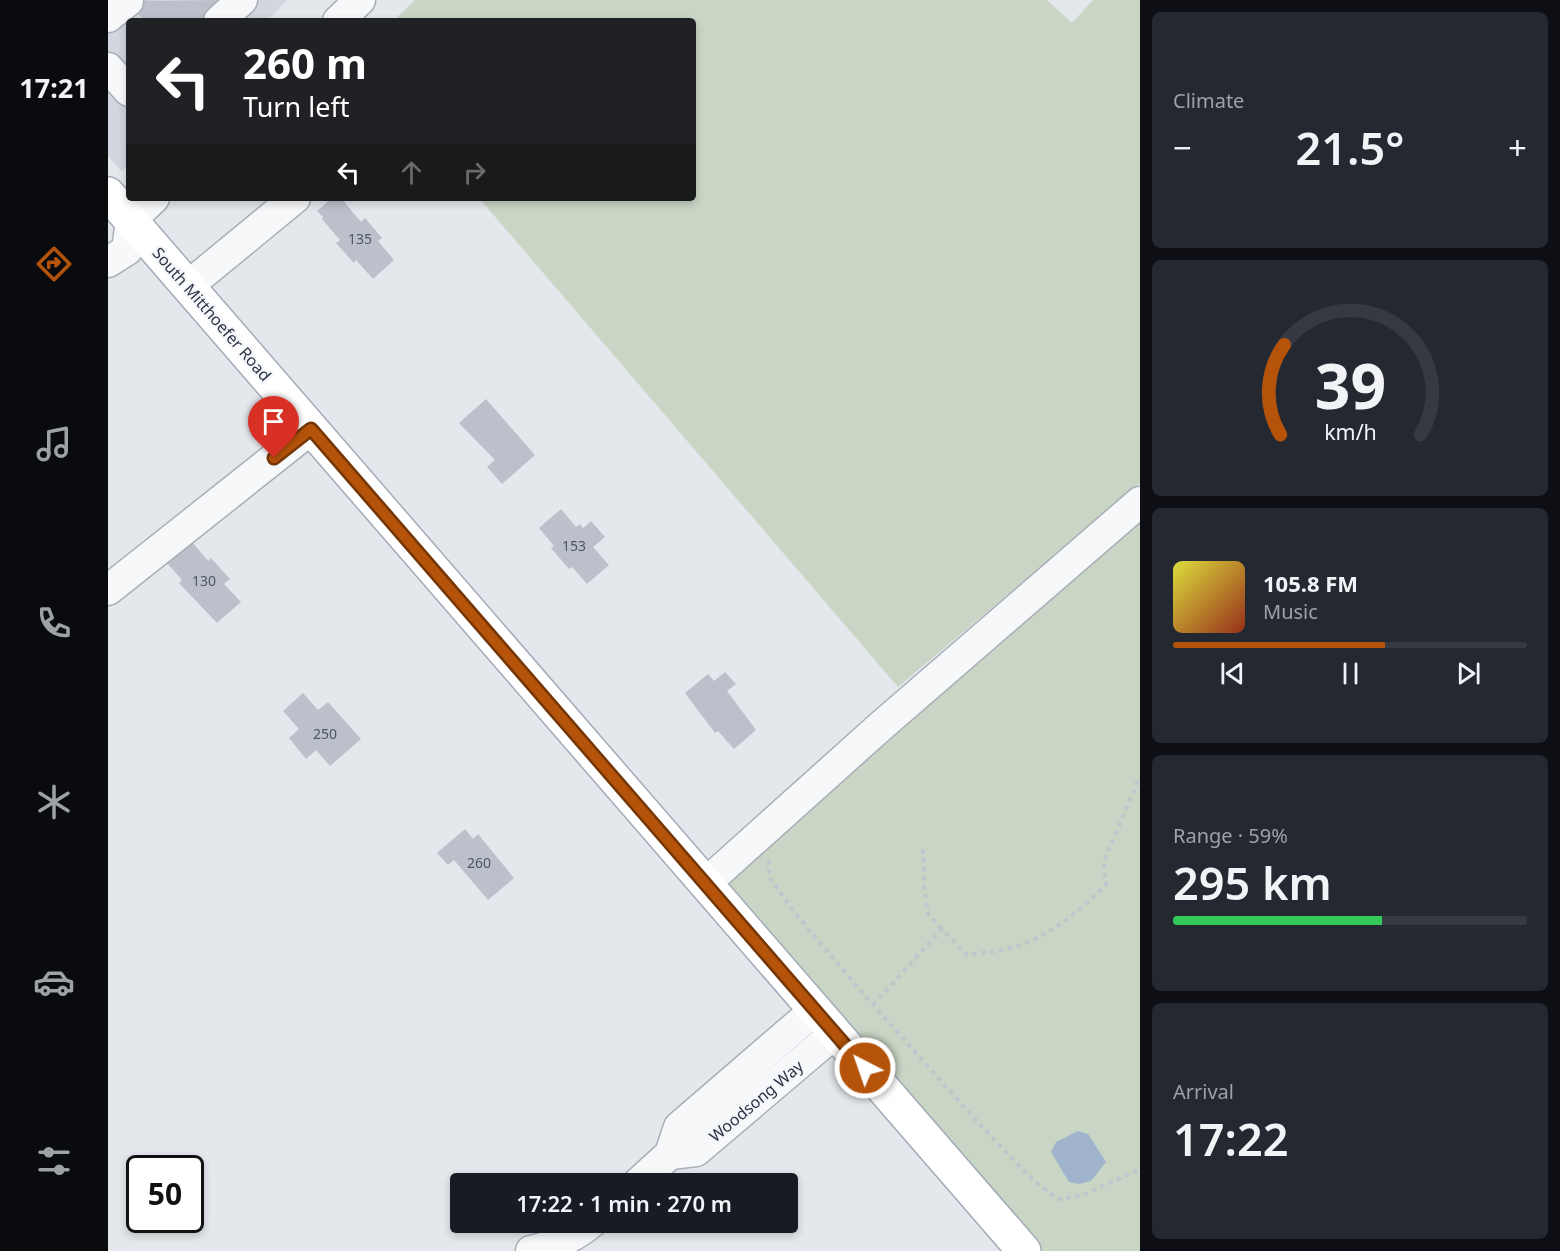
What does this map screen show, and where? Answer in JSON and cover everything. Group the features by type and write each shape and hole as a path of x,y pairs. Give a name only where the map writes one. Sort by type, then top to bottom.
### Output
{"main road":[{"name":"South Mitthoefer Road","path":"108,194 142,209 188,286 1024,1251"}],"street":[{"path":"222,18 242,0"},
{"path":"341,18 360,0"},
{"path":"108,68 126,88"},
{"path":"188,286 291,201"},
{"path":"108,262 127,250 142,209"},
{"path":"108,590 311,429"},
{"path":"706,883 881,726 1140,502"},
{"name":"Woodsong Way","path":"649,1173 670,1154 680,1127 825,1022"},
{"path":"531,1251 546,1248 575,1233"}],"path":[{"path":"923,849 928,914 967,955 994,951 1034,940 1079,911 1106,885 1104,861 1140,776"},
{"path":"771,825 768,877 794,912 873,1005 983,1128 1033,1180 1058,1200 1081,1196 1140,1169"},
{"path":"873,1005 942,929"}],"shaded area":[{"path":"108,0 287,0 270,18 126,18 126,167 122,172 108,156"}],"green space":[{"path":"415,0 1047,0 1072,23 1093,0 1140,0 1140,483 898,687 482,201 696,201 696,18 396,18"},
{"path":"1140,494 1140,1251 1023,1251 706,883"}],"water":[{"path":"1078,1131 1088,1134 1106,1162 1091,1181 1079,1184 1069,1182 1051,1152 1056,1142"}],"building":[{"path":"127,0 221,0 207,18 142,18"},
{"path":"329,201 344,201 361,222 365,218 382,238 378,241 394,260 373,279 336,243 340,240 317,211"},
{"path":"486,399 535,455 502,484 487,467 495,460 459,423"},
{"path":"561,509 576,527 580,524 583,528 591,521 605,537 593,547 609,565 587,584 572,567 569,569 551,548 554,546 539,528"},
{"path":"192,542 208,561 211,558 230,579 224,584 241,602 217,623 179,583 182,580 167,563"},
{"path":"725,672 736,684 727,691 756,730 734,749 718,731 715,733 685,693 708,674 714,681"},
{"path":"303,693 318,710 328,702 361,739 330,766 316,750 306,759 289,738 299,729 283,711"},
{"path":"465,829 473,839 478,834 514,878 488,900 454,860 448,865 437,853"}],"route":[{"path":"274,458 311,429 865,1068"}]}
